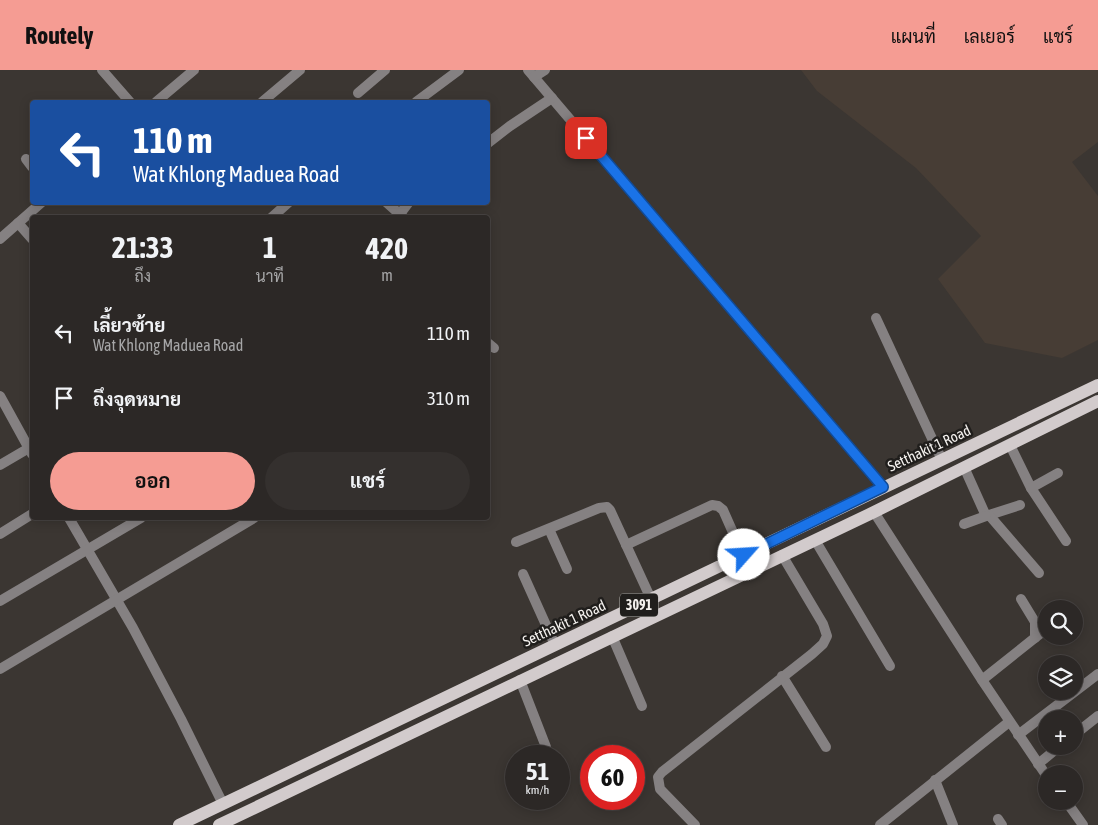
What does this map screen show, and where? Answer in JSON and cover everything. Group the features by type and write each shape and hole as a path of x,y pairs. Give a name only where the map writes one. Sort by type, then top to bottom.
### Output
{"main road":[{"name":"Setthakit 1 Road","path":"179,825 1098,385"},
{"name":"3091","path":"219,825 874,512 1098,401"}],"street":[{"path":"102,70 128,100"},
{"path":"264,100 300,70"},
{"path":"358,93 385,70"},
{"path":"419,100 459,70"},
{"path":"545,70 531,73 883,487"},
{"path":"158,100 188,72"},
{"path":"490,141 552,98"},
{"path":"490,133 510,126"},
{"path":"1,236 39,205"},
{"path":"274,215 285,205"},
{"path":"389,205 399,215"},
{"path":"18,223 30,237"},
{"path":"876,318 942,460"},
{"path":"0,396 30,449"},
{"path":"1010,445 1031,488 1066,541"},
{"path":"0,465 30,451"},
{"path":"964,467 987,516 1039,573"},
{"path":"1031,488 1058,472"},
{"path":"626,545 712,505 718,506 722,510 744,555"},
{"path":"964,524 1020,505"},
{"path":"516,542 607,506 651,599"},
{"path":"874,512 1038,764 1049,755"},
{"path":"0,534 30,515"},
{"path":"70,520 116,598 181,719 223,804"},
{"path":"0,601 138,520"},
{"path":"0,669 116,598 157,576 251,520"},
{"path":"550,529 567,570"},
{"path":"815,540 890,666"},
{"path":"695,825 660,789 658,777 782,676 812,654 823,644 827,636 823,624 782,555"},
{"path":"524,574 555,645"},
{"path":"1021,599 1035,622 1035,638"},
{"path":"612,636 642,706"},
{"path":"982,680 1038,636"},
{"path":"1018,735 1098,674"},
{"path":"782,676 826,747"},
{"path":"520,680 545,745"},
{"path":"1083,728 1098,716"},
{"path":"880,825 1009,722"},
{"path":"935,780 953,825"},
{"path":"1072,810 1083,825"}],"shaded area":[{"path":"801,70 1098,70 1098,142 1072,162 1098,196 1098,340 1062,358 985,343 938,279 981,236 916,168 817,91"}],"route":[{"path":"586,138 883,487 744,555"}]}
